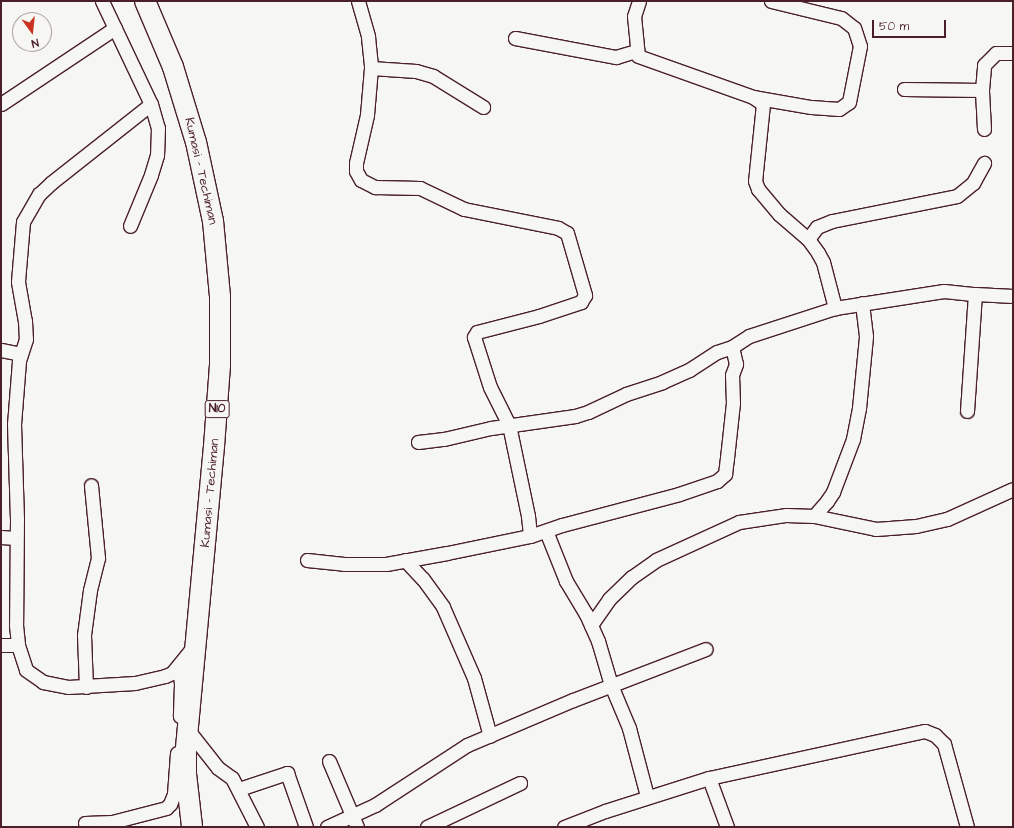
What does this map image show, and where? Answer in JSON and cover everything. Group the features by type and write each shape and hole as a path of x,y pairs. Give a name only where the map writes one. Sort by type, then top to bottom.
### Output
{"highway":[{"name":"Kumasi - Techiman","path":"145,1 173,67 196,142 211,208 218,270 221,319 220,365 188,730 186,774 192,827"}],"street":[{"path":"102,1 151,104 158,128 157,155 152,175 130,226"},
{"path":"358,1 368,37 371,68 367,115 356,163 356,171 361,180 375,187 420,188 464,209 558,228 567,233 585,295 581,302 475,334 490,386 509,425 528,516 530,536"},
{"path":"639,1 634,16 636,51 641,58 753,97 811,107 839,110 849,102 859,53 860,46 854,28 841,18 771,1"},
{"path":"1,104 115,28"},
{"path":"515,38 616,58 636,51"},
{"path":"984,129 982,90 984,65 996,53 1013,53"},
{"path":"371,68 416,70 433,76 483,107"},
{"path":"904,89 982,90"},
{"path":"753,97 763,104 756,177 758,189 779,214 808,239 823,262 835,308"},
{"path":"151,104 39,194 23,222 18,273 19,289 26,330 25,345 19,361 14,424 16,625 18,645 26,670 33,677 54,686 86,687 135,683 156,679 172,673 190,651 198,646 199,608"},
{"path":"808,239 817,227 832,222 957,196 973,183 984,163"},
{"path":"418,442 444,439 476,430 575,416 588,412 626,394 662,382 689,370 717,352 732,347 750,336 835,308 944,291 1013,296"},
{"path":"967,411 975,294"},
{"path":"814,516 833,492 853,439 859,408 866,336 862,303"},
{"path":"307,560 344,564 386,564 546,532 562,525 705,486 716,481 724,474 732,403 732,375 736,364 732,347"},
{"path":"1,350 21,354"},
{"path":"86,687 84,635 90,590 98,558 90,485"},
{"path":"591,625 614,595 632,577 656,560 739,522 786,515 814,516 876,529 916,526 947,519 1013,489"},
{"path":"546,532 566,581 586,614 598,641 610,685 629,728 647,796"},
{"path":"1,537 16,538"},
{"path":"405,560 423,579 443,607 454,636 474,678 490,736"},
{"path":"1,645 18,645"},
{"path":"327,827 352,814 375,805 452,753 610,685 706,649"},
{"path":"85,823 112,822 139,816 166,808 170,804 174,794 180,703 179,665"},
{"path":"188,730 218,768 232,778 257,827"},
{"path":"568,826 647,796 709,778 925,731 935,735 944,744 967,827"},
{"path":"329,760 357,827"},
{"path":"238,789 288,773 306,827"},
{"path":"709,778 727,827"},
{"path":"426,827 520,783"}]}
